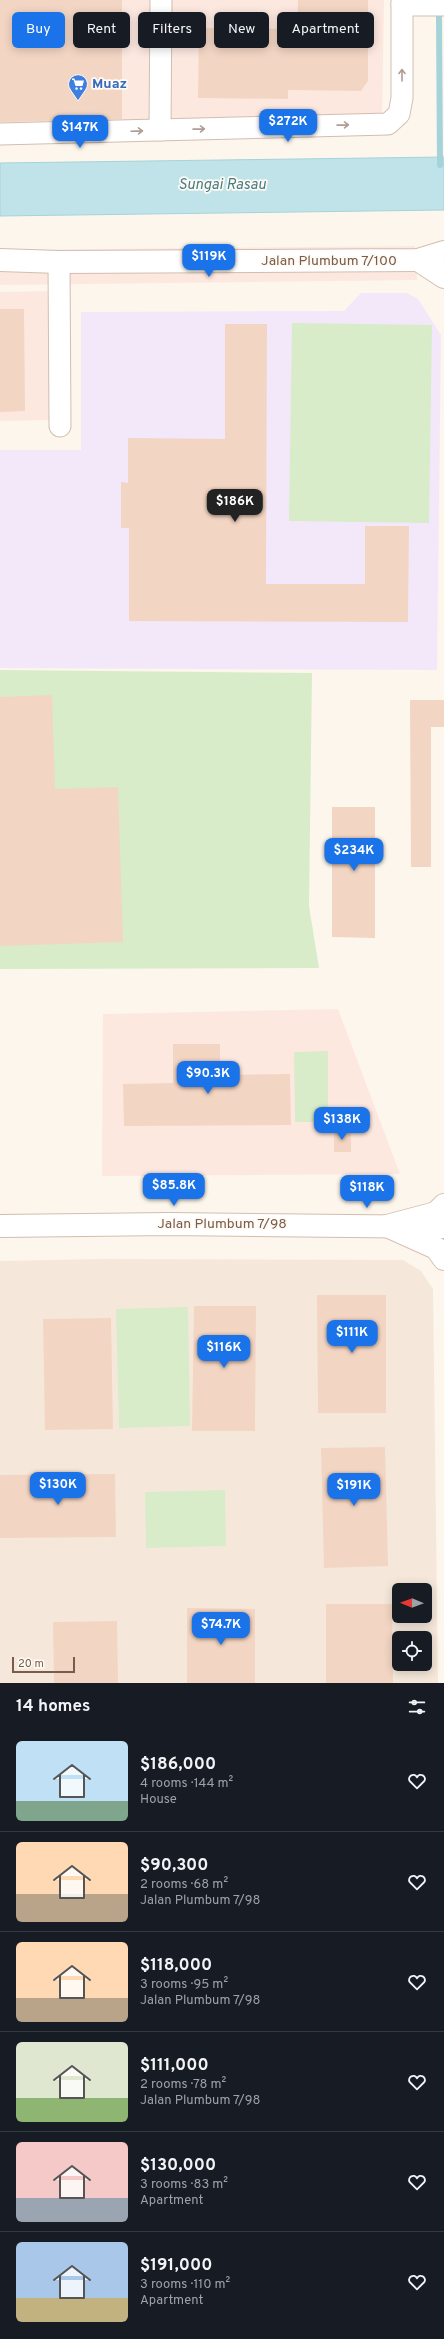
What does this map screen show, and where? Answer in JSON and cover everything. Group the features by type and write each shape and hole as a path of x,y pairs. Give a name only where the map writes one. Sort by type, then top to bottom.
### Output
{"street":[{"path":"160,130 161,0"},
{"path":"0,134 388,124 399,114 402,98 402,3 444,5"},
{"name":"Jalan Plumbum 7/100","path":"0,260 58,262 418,260 444,252"},
{"path":"418,260 444,277"},
{"path":"58,262 60,426"},
{"path":"387,1226 436,1213 444,1205"},
{"name":"Jalan Plumbum 7/98","path":"0,1226 169,1224 444,1227"},
{"path":"387,1226 436,1248 444,1259"}],"shaded area":[{"path":"0,0 384,0 382,117 137,123 0,123"},
{"path":"415,246 417,280 0,285 0,250"},
{"path":"51,291 51,420 0,421 0,292"},
{"path":"361,293 407,293 418,299 441,335 437,670 0,668 0,450 81,450 81,312 344,311"},
{"path":"338,1009 400,1174 102,1176 103,1014"},
{"path":"102,1259 403,1260 421,1271 433,1289 438,1683 0,1683 0,1261"}],"green space":[{"path":"292,323 432,325 429,523 289,521"},
{"path":"0,670 312,673 309,906 319,968 0,969"},
{"path":"328,1051 328,1122 295,1122 294,1052"},
{"path":"188,1307 190,1426 119,1428 116,1309"},
{"path":"225,1490 226,1546 146,1548 145,1492"}],"water":[{"name":"Sungai Rasau","path":"444,157 444,210 0,216 0,163"}],"building":[{"path":"0,0 122,0 122,12 73,12 73,48 122,48 122,119 0,122"},
{"path":"298,0 368,0 368,12 298,12"},
{"path":"206,28 214,28 214,48 269,48 269,29 277,29 277,48 368,48 368,81 361,91 288,90 288,99 198,98 199,48 206,48"},
{"path":"0,309 24,309 25,411 0,412"},
{"path":"225,324 267,324 266,584 365,584 365,526 409,526 408,622 129,621 129,528 121,528 121,482 128,483 128,438 225,439"},
{"path":"52,695 55,789 118,787 123,942 0,946 0,697"},
{"path":"410,700 444,700 444,727 431,727 431,867 411,867"},
{"path":"332,807 375,807 375,938 332,937"},
{"path":"173,1044 220,1044 220,1075 290,1074 291,1125 124,1126 123,1084 173,1083"},
{"path":"334,1130 351,1130 351,1152 334,1152"},
{"path":"317,1295 386,1295 386,1413 318,1413"},
{"path":"194,1306 256,1306 255,1431 192,1431"},
{"path":"111,1318 113,1429 45,1430 43,1319"},
{"path":"385,1447 388,1566 324,1568 321,1448"},
{"path":"115,1474 116,1537 0,1538 0,1475"},
{"path":"326,1604 392,1604 393,1683 326,1683"},
{"path":"187,1608 255,1609 255,1683 187,1683"},
{"path":"117,1621 118,1683 54,1683 53,1622"}],"waterway":[{"path":"439,16 440,165"}],"place":[{"name":"Muaz","path":"78,101"}]}
